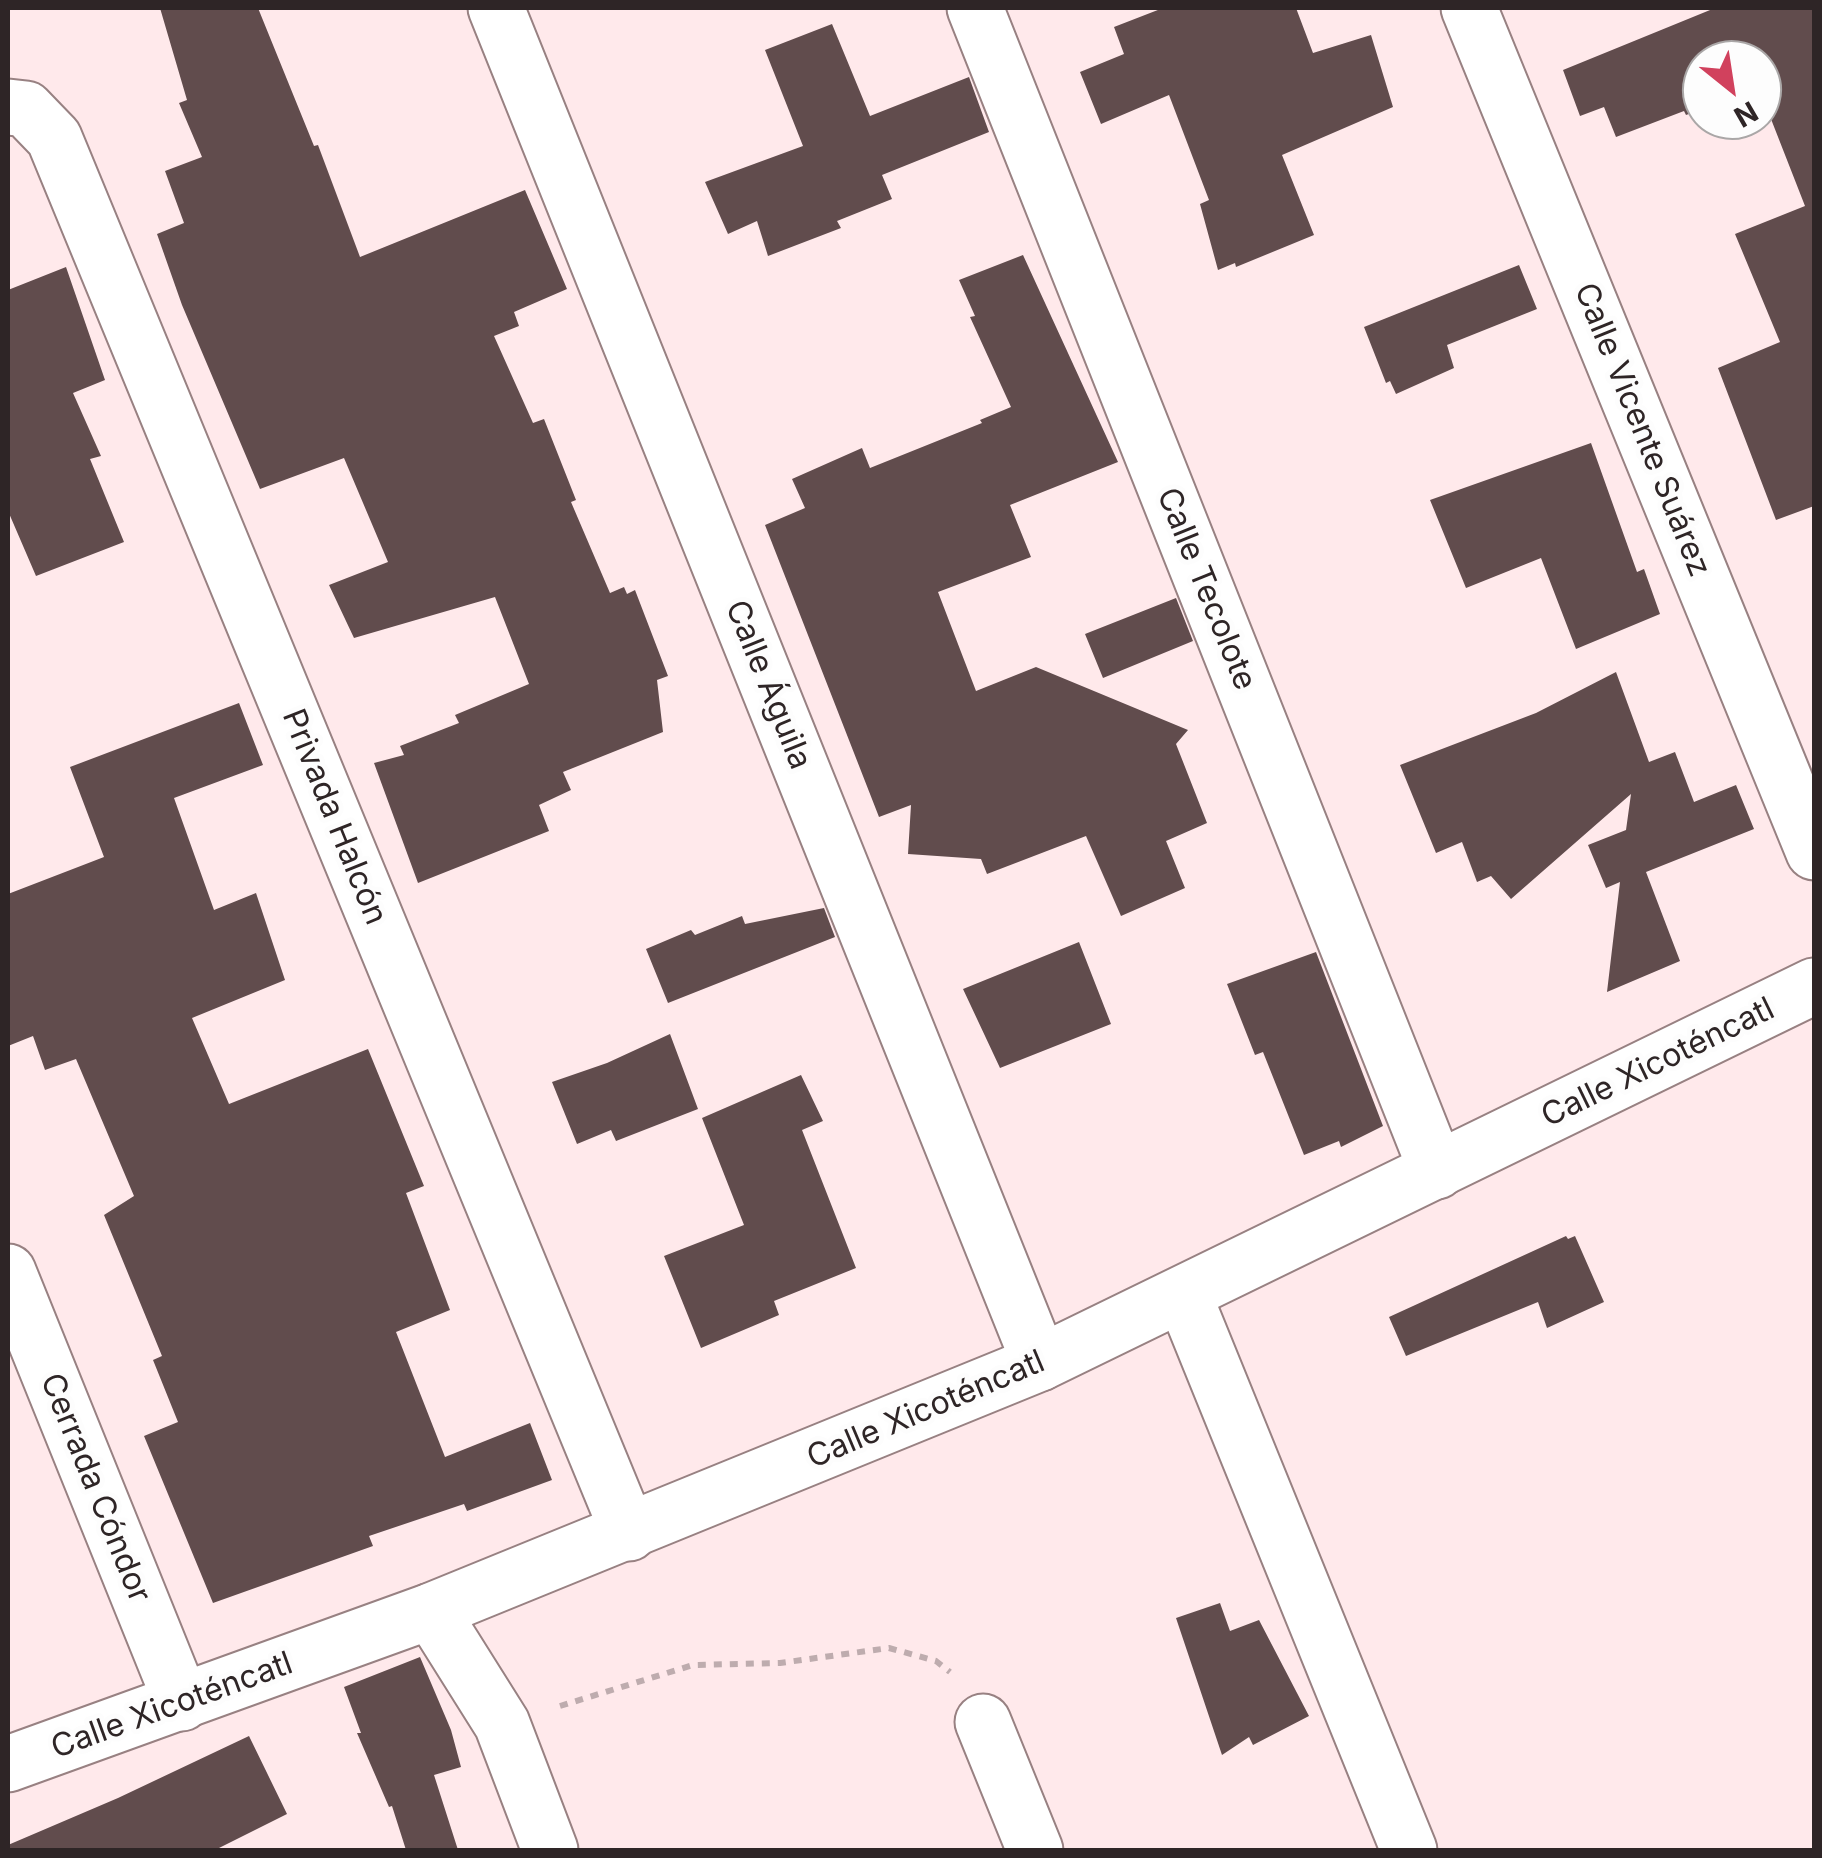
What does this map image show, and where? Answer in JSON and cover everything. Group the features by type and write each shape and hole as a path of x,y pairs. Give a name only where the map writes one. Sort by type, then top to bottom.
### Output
{"street":[{"name":"Calle Águila","path":"496,8 1040,1363"},
{"name":"Calle Tecolote","path":"976,8 1437,1171"},
{"name":"Calle Vicente Suárez","path":"1469,8 1814,852"},
{"name":"Privada Halcón","path":"17,108 54,138 629,1533"},
{"name":"Calle Xicoténcatl","path":"8,1764 431,1611 1040,1363 1814,986"},
{"name":"Cerrada Cóndor","path":"8,1272 182,1704"},
{"path":"1184,1296 1408,1850"},
{"path":"431,1611 502,1724 550,1850"},
{"path":"983,1722 1035,1850"}],"path":[{"path":"502,1724 693,1665 780,1662 889,1648 936,1661 963,1683 983,1722"}],"building":[{"path":"160,8 258,8 314,146 318,145 360,257 525,190 567,289 514,312 519,326 494,336 533,423 544,419 576,500 571,502 610,593 624,587 627,594 635,590 668,676 657,680 663,732 563,772 571,790 539,805 549,831 418,883 374,763 404,755 400,746 459,723 455,715 529,684 495,597 354,638 329,585 388,562 344,458 260,489 182,305 157,234 184,223 165,171 202,157 179,103 187,100"},
{"path":"1163,8 1296,8 1313,53 1371,35 1393,107 1282,155 1314,235 1236,267 1235,263 1218,270 1200,204 1209,200 1169,95 1101,124 1080,72 1124,54 1114,27"},
{"path":"1715,8 1814,8 1814,506 1776,520 1718,368 1780,342 1735,234 1805,206 1779,140 1782,40 1682,40 1682,112 1616,137 1604,107 1580,116 1563,70"},
{"path":"832,24 870,116 969,77 989,132 882,175 892,199 837,221 841,228 768,256 757,221 728,234 705,182 803,146 765,50"},
{"path":"1023,255 1118,462 1010,505 1031,557 938,592 976,691 1036,667 1188,730 1176,744 1207,823 1166,841 1185,888 1121,916 1086,836 987,874 981,859 908,854 911,805 879,817 765,525 805,508 792,479 862,448 870,468 982,423 980,420 1011,407 970,317 975,316 959,280"},
{"path":"1519,265 1537,309 1447,345 1454,368 1396,394 1390,381 1386,383 1364,327"},
{"path":"66,267 105,380 73,393 101,456 90,459 124,542 36,576 8,511 8,290"},
{"path":"1591,443 1637,572 1644,569 1660,614 1576,649 1541,558 1466,588 1430,500"},
{"path":"1176,598 1193,641 1103,678 1085,634"},
{"path":"1616,672 1649,762 1675,752 1694,802 1736,785 1754,829 1646,872 1680,961 1607,992 1620,882 1606,888 1588,845 1626,830 1631,794 1511,899 1491,876 1477,882 1462,842 1436,853 1400,765 1536,713"},
{"path":"239,703 263,765 174,798 214,910 256,893 285,980 192,1018 229,1104 368,1049 424,1186 406,1193 450,1310 396,1332 445,1457 530,1423 552,1480 467,1511 464,1504 369,1536 373,1546 213,1603 144,1436 178,1422 153,1360 162,1356 104,1215 134,1196 76,1059 45,1070 33,1036 8,1046 8,894 104,857 70,767"},
{"path":"824,908 835,937 668,1003 646,949 691,930 695,935 742,916 745,924"},
{"path":"1079,942 1111,1024 1000,1068 963,989"},
{"path":"1316,952 1383,1126 1341,1147 1339,1141 1304,1155 1263,1052 1255,1055 1227,984"},
{"path":"670,1034 698,1109 616,1141 611,1130 577,1144 552,1082 607,1063"},
{"path":"801,1075 823,1121 802,1130 856,1268 774,1301 779,1315 701,1348 664,1256 744,1225 702,1118"},
{"path":"1566,1236 1575,1236 1604,1302 1547,1328 1538,1302 1406,1356 1389,1317"},
{"path":"1220,1603 1230,1631 1259,1620 1309,1716 1253,1745 1249,1737 1222,1755 1176,1618"},
{"path":"420,1657 451,1730 461,1767 434,1775 458,1850 406,1850 392,1806 389,1807 357,1733 361,1733 344,1687"},
{"path":"249,1736 287,1814 215,1850 8,1850 8,1845"}]}
